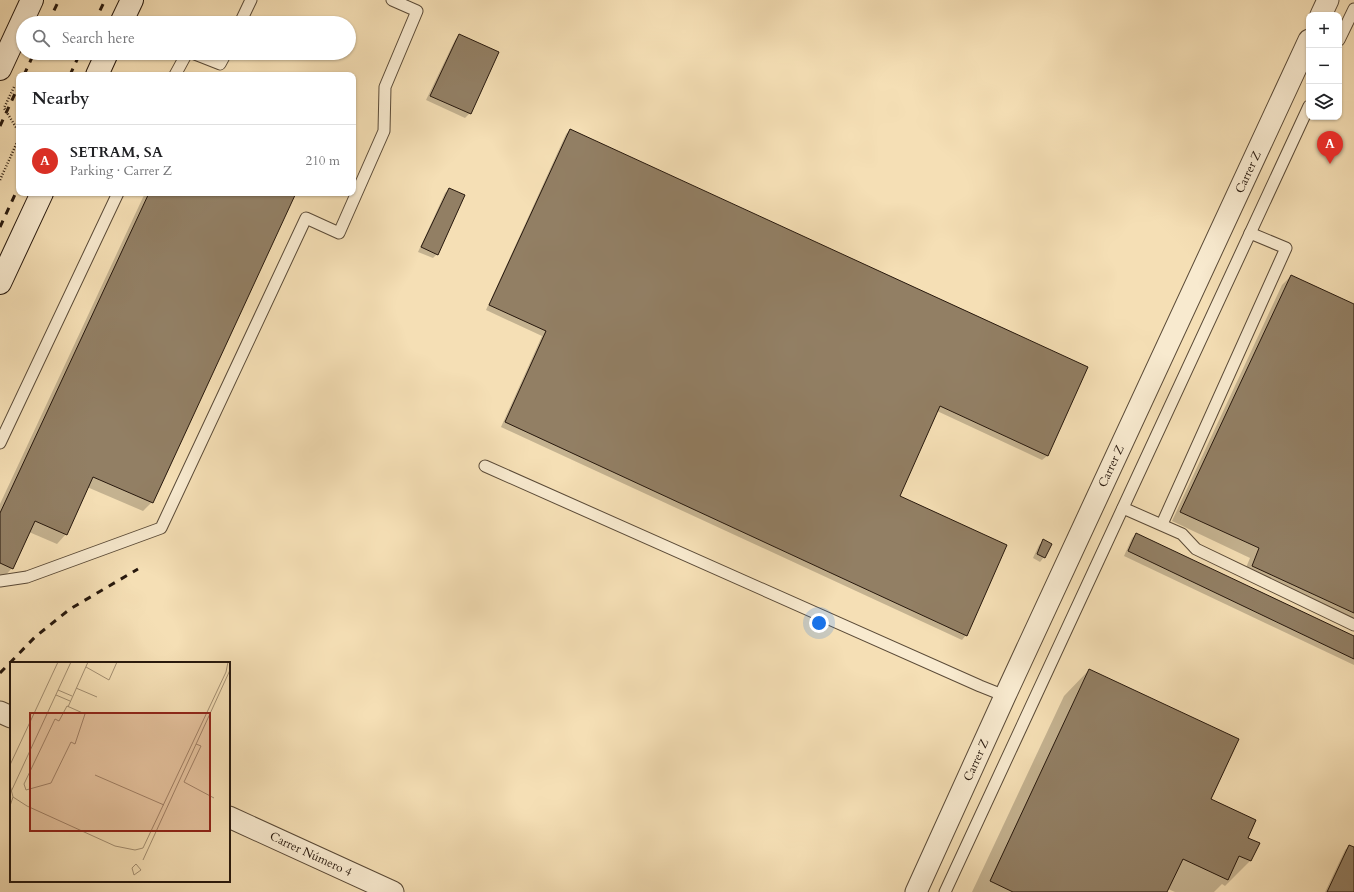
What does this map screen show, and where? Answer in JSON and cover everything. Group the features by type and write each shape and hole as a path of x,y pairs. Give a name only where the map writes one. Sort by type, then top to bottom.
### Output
{"main road":[{"path":"27,16 32,0"},
{"path":"124,16 132,0"},
{"path":"8,76 16,51"},
{"path":"98,72 104,60"},
{"path":"0,284 41,196"}],"street":[{"path":"1322,12 1328,0"},
{"name":"Carrer Z","path":"916,892 1005,696 1306,46"},
{"path":"0,712 10,717"},
{"name":"Carrer Número 4","path":"230,817 392,892"}],"lane":[{"path":"243,16 251,0"},
{"path":"356,194 384,131 385,88 417,11 392,0"},
{"path":"1342,34 1354,10"},
{"path":"177,72 183,60"},
{"path":"210,60 220,64 222,60"},
{"path":"945,892 1306,112"},
{"path":"0,443 117,196"},
{"path":"0,581 27,577 161,528 306,218 339,233 355,196"},
{"path":"1162,524 1286,248 1250,233"},
{"path":"485,466 1005,696"},
{"path":"1123,508 1182,534 1196,549 1354,625"}],"path":[{"path":"8,76 4,108 16,127"},
{"path":"0,180 16,145"}],"building":[{"path":"459,34 499,52 471,114 430,96"},
{"path":"570,129 1088,367 1048,456 940,406 900,496 1007,545 967,636 505,422 546,331 489,305"},
{"path":"449,188 465,195 438,255 421,247"},
{"path":"148,196 295,196 153,503 93,477 67,535 35,521 13,569 0,563 0,513"},
{"path":"1291,275 1354,304 1354,613 1252,566 1259,548 1180,512"},
{"path":"1136,533 1354,636 1354,659 1128,551"},
{"path":"1043,539 1052,544 1045,558 1037,554"},
{"path":"1089,669 1239,739 1211,799 1256,820 1248,838 1260,843 1251,861 1239,856 1228,880 1183,859 1167,892 1013,892 990,881"},
{"path":"1349,845 1354,847 1354,892 1327,892"}],"railway":[{"path":"51,16 59,0"},
{"path":"97,16 105,0"},
{"path":"25,72 31,60"},
{"path":"71,72 77,60"},
{"path":"0,126 16,91"},
{"path":"0,227 16,192"},
{"path":"11,662 35,637 70,609 138,569"},
{"path":"0,673 10,663"}],"place":[{"name":"SETRAM, SA","path":"1330,164"}]}
